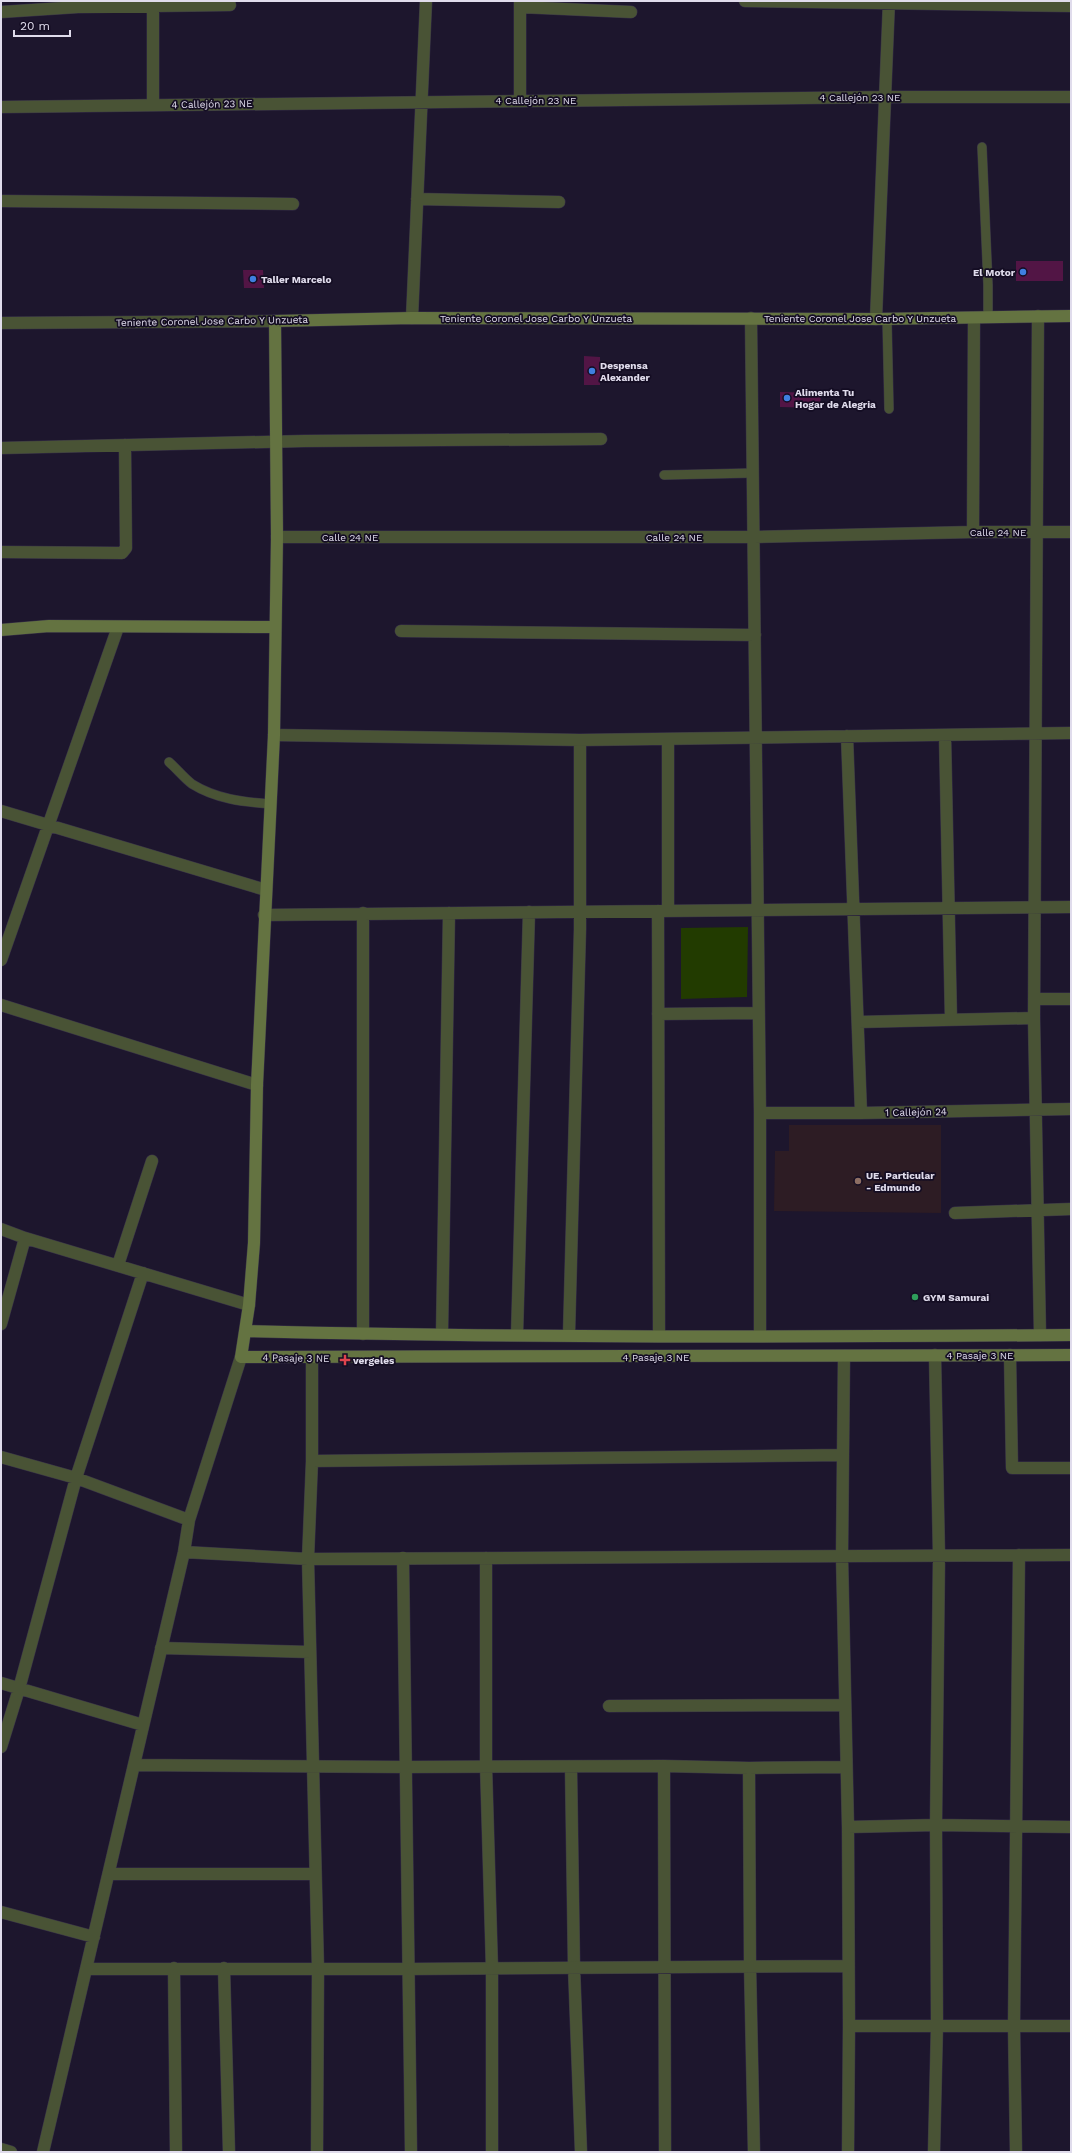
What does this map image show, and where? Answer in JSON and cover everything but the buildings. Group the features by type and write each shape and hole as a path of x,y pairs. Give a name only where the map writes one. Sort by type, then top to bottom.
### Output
{"street":[{"path":"412,318 426,1"},
{"path":"745,1 889,2 1071,6"},
{"path":"881,319 889,2"},
{"path":"153,4 153,104"},
{"path":"1,12 153,4 230,5"},
{"path":"520,100 520,4 631,12"},
{"name":"4 Callejón 23 NE","path":"1,107 520,100 1071,97"},
{"path":"417,199 559,202"},
{"path":"1,201 293,204"},
{"path":"1038,316 1034,1018 1040,1335"},
{"name":"Teniente Coronel Jose Carbo Y Unzueta","path":"1,323 275,321 412,318 881,319 1071,316"},
{"path":"751,318 755,537 756,910 760,1112 760,1336"},
{"path":"973,532 974,318"},
{"path":"43,2152 110,1874 143,1725 184,1552 190,1520 241,1357 246,1331 254,1243 257,1085 264,915 274,735 274,627 277,537 275,321"},
{"path":"1,448 275,442 601,439"},
{"path":"1,552 122,553 125,551 125,445"},
{"name":"Calle 24 NE","path":"277,537 755,537 973,532 1071,532"},
{"path":"1,630 49,626 274,627"},
{"path":"1,960 118,626"},
{"path":"401,631 755,634"},
{"path":"274,735 580,740 1071,733"},
{"path":"945,735 951,1020"},
{"path":"847,736 861,1113"},
{"path":"658,1336 658,1014 663,911 668,739"},
{"path":"569,1334 580,912 580,740"},
{"path":"1,811 266,890"},
{"path":"264,915 1071,907"},
{"path":"517,1334 529,912"},
{"path":"442,1334 449,913"},
{"path":"363,914 363,1334"},
{"path":"1034,999 1071,999"},
{"path":"1,1005 257,1085"},
{"path":"658,1014 758,1014"},
{"path":"858,1022 1034,1018"},
{"name":"1 Callejón 24","path":"760,1112 861,1113 1071,1109"},
{"path":"118,1266 152,1161"},
{"path":"955,1213 1071,1209"},
{"path":"1,1229 25,1238 249,1305"},
{"path":"1,1324 25,1238"},
{"path":"1,1747 19,1689 76,1478 143,1273"},
{"name":"4 Pasaje 3 NE","path":"246,1331 363,1334 569,1334 658,1336 1071,1335"},
{"name":"4 Pasaje 3 NE","path":"241,1357 312,1358 1071,1354"},
{"path":"934,2152 937,2025 936,1825 939,1556 936,1355"},
{"path":"1010,1355 1012,1468 1071,1468"},
{"path":"844,1356 842,1556 848,1826 848,2152"},
{"path":"312,1358 312,1461 308,1559 318,1969 317,2152"},
{"path":"312,1461 843,1455"},
{"path":"1,1457 76,1478 190,1520"},
{"path":"184,1552 308,1559 1071,1555"},
{"path":"1016,2152 1014,2026 1019,1555"},
{"path":"404,1558 411,2152"},
{"path":"486,1558 486,1765 492,1969 492,2152"},
{"path":"162,1648 310,1652"},
{"path":"1,1683 143,1725"},
{"path":"609,1706 845,1705"},
{"path":"135,1765 406,1767 486,1765 749,1768 846,1767"},
{"path":"664,1766 665,2152"},
{"path":"571,1767 574,1967 581,2152"},
{"path":"749,1768 750,1965 754,2152"},
{"path":"848,1826 936,1825 1071,1827"},
{"path":"110,1874 315,1874"},
{"path":"1,1912 94,1937"},
{"path":"86,1969 492,1969 750,1965 848,1966"},
{"path":"174,1968 176,2152"},
{"path":"224,1968 229,2152"},
{"path":"849,2026 1071,2026"},
{"path":"1,2149 11,2152"}],"lane":[{"path":"982,148 988,317"},
{"path":"881,319 889,409"},
{"path":"664,475 753,473"},
{"path":"170,762 192,783 215,796 247,802 271,804"}],"shaded area":[{"name":"UE. Particular - Edmundo","path":"789,1125 941,1125 941,1213 774,1211 775,1151 789,1151"}],"green space":[{"path":"748,927 747,997 681,999 681,928"}],"place":[{"name":"El Motor","path":"1023,272"},
{"name":"Taller Marcelo","path":"253,279"},
{"name":"Despensa Alexander","path":"592,371"},
{"name":"Alimenta Tu Hogar de Alegria","path":"787,398"},
{"name":"UE. Particular - Edmundo","path":"858,1181"},
{"name":"GYM Samurai","path":"915,1297"},
{"name":"vergeles","path":"345,1360"}]}
